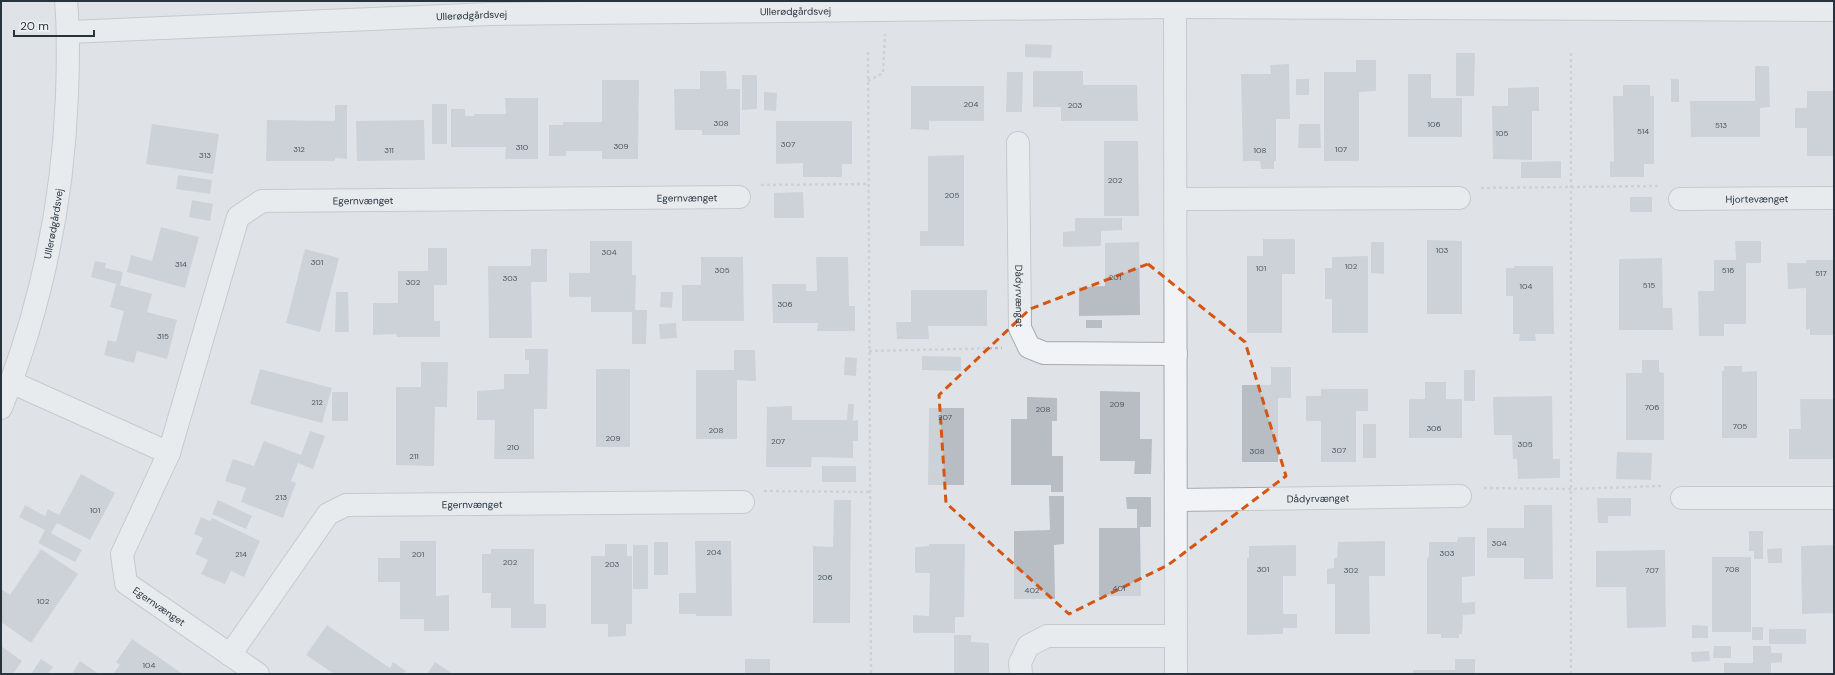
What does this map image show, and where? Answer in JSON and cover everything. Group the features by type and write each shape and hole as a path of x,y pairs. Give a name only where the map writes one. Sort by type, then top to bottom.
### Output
{"street":[{"name":"Ullerødgårdsvej","path":"1,408 11,382 38,293 54,225 65,144 69,32 66,1"},
{"name":"Ullerødgårdsvej","path":"69,32 490,8 898,5 1834,10"},
{"path":"1175,7 1176,674"},
{"name":"Dådyrvænget","path":"1018,143 1020,328 1029,347"},
{"name":"Egernvænget","path":"258,674 126,583 122,554 169,453 238,217 262,201 739,198"},
{"path":"1176,199 1459,198"},
{"name":"Hjortevænget","path":"1680,199 1834,198"},
{"path":"1029,347 1044,353 1176,354"},
{"path":"11,382 169,453"},
{"name":"Dådyrvænget","path":"1176,500 1460,496"},
{"path":"1682,498 1834,498"},
{"name":"Egernvænget","path":"230,655 328,514 346,505 743,502"},
{"path":"1020,674 1020,663 1028,646 1047,636 1176,636"}],"path":[{"path":"868,81 883,73 885,41"},
{"path":"868,52 871,674"},
{"path":"1571,52 1571,674"},
{"path":"739,198 750,185 868,184"},
{"path":"1459,198 1473,188 1666,186 1680,199"},
{"path":"869,351 1029,347"},
{"path":"1460,496 1472,488 1571,489 1669,486 1682,498"},
{"path":"743,502 753,491 870,492"}],"highlighted area":[{"path":"1148,264 1245,342 1286,476 1168,565 1069,614 946,503 939,395 1030,309"}],"building":[{"path":"1025,44 1052,45 1051,58 1025,57"},
{"path":"1456,53 1475,53 1474,96 1456,96"},
{"path":"1356,60 1376,60 1376,91 1359,92 1359,161 1324,161 1324,72 1356,72"},
{"path":"1289,64 1290,119 1276,119 1276,161 1274,161 1274,169 1261,169 1260,161 1243,161 1241,74 1271,74 1270,65"},
{"path":"1755,66 1769,66 1770,107 1760,108 1760,137 1691,137 1690,101 1755,101"},
{"path":"700,71 726,71 727,89 740,89 740,135 702,135 702,130 675,130 674,89 700,89"},
{"path":"1033,71 1083,71 1083,85 1137,85 1138,121 1061,121 1061,107 1033,107"},
{"path":"1007,72 1023,72 1022,112 1006,112"},
{"path":"1408,74 1431,74 1431,98 1462,98 1462,137 1408,137"},
{"path":"742,75 757,75 757,109 742,110"},
{"path":"1296,79 1309,79 1309,95 1296,95"},
{"path":"1671,79 1679,79 1679,102 1671,102"},
{"path":"602,80 639,80 638,159 602,159 602,151 566,151 566,156 549,156 549,125 563,125 563,122 602,122"},
{"path":"1623,85 1650,85 1650,96 1654,96 1654,164 1644,164 1644,177 1610,177 1610,161 1614,162 1613,96 1623,96"},
{"path":"911,86 984,86 984,121 929,121 929,130 911,129"},
{"path":"1539,87 1539,111 1532,111 1532,160 1493,159 1492,106 1508,106 1508,88"},
{"path":"1807,91 1834,91 1834,156 1807,156 1807,128 1795,128 1795,108 1807,108"},
{"path":"764,92 777,93 776,111 764,110"},
{"path":"505,98 538,98 538,159 505,159 506,147 451,147 451,109 465,109 465,116 474,116 474,114 506,114"},
{"path":"432,104 447,104 447,144 432,144"},
{"path":"335,105 347,105 347,159 335,158 335,161 266,161 267,120 335,121"},
{"path":"424,120 425,160 357,161 356,121"},
{"path":"776,121 852,121 852,164 842,164 842,177 803,177 803,163 776,164"},
{"path":"152,124 219,134 213,174 146,164"},
{"path":"1299,124 1320,124 1321,148 1298,148"},
{"path":"1104,141 1138,141 1139,216 1104,216"},
{"path":"964,155 964,246 920,246 920,231 928,231 928,156"},
{"path":"1561,161 1561,178 1521,178 1521,162"},
{"path":"178,175 212,180 210,194 176,189"},
{"path":"803,192 804,218 774,218 774,193"},
{"path":"1630,197 1652,197 1652,212 1630,212"},
{"path":"192,200 213,204 210,221 189,217"},
{"path":"1075,218 1122,218 1122,230 1101,231 1101,246 1063,247 1063,232 1075,231"},
{"path":"161,227 199,237 185,288 127,272 131,255 152,261"},
{"path":"1263,239 1295,239 1295,274 1282,274 1282,333 1247,333 1247,256 1263,256"},
{"path":"1427,240 1462,241 1462,314 1427,314"},
{"path":"590,241 632,241 632,275 636,275 635,310 647,310 646,344 632,344 632,312 591,312 591,297 569,297 569,273 590,273"},
{"path":"1735,241 1761,241 1761,263 1746,263 1746,324 1724,324 1724,336 1699,336 1698,291 1714,291 1714,260 1736,260"},
{"path":"1139,242 1140,315 1079,316 1079,287 1105,286 1105,243"},
{"path":"1371,242 1384,242 1384,274 1371,273"},
{"path":"428,248 447,248 447,285 434,285 434,321 440,321 440,337 397,337 396,334 373,335 373,303 398,303 398,271 428,271"},
{"path":"305,249 339,258 320,332 286,323"},
{"path":"531,249 547,249 547,282 531,282 532,338 489,338 488,266 531,266"},
{"path":"1368,256 1368,333 1332,333 1332,299 1325,299 1325,268 1332,268 1332,257"},
{"path":"701,257 743,257 744,321 682,321 682,285 701,285"},
{"path":"816,257 848,257 849,306 855,306 855,331 817,331 818,323 773,323 772,284 806,284 806,291 817,291"},
{"path":"1662,258 1663,308 1672,308 1673,330 1619,330 1619,259"},
{"path":"1806,260 1834,260 1834,335 1810,335 1810,329 1806,330 1806,288 1788,289 1787,263 1806,263"},
{"path":"95,261 106,263 105,268 123,272 120,285 91,277"},
{"path":"1514,266 1553,266 1554,334 1535,334 1536,341 1519,341 1520,334 1513,334 1513,296 1506,296 1506,268 1514,268"},
{"path":"116,284 152,294 147,312 177,320 167,359 137,351 134,363 104,355 108,340 116,342 124,311 110,307"},
{"path":"911,290 987,290 987,326 928,326 929,339 897,339 896,322 911,322"},
{"path":"336,292 348,292 349,332 335,332"},
{"path":"661,292 673,292 672,308 660,307"},
{"path":"1086,320 1102,320 1102,328 1086,328"},
{"path":"676,323 677,338 660,339 659,324"},
{"path":"525,349 548,349 547,409 534,409 534,459 494,459 495,420 477,420 477,391 504,389 504,374 529,374 529,360 525,360"},
{"path":"734,350 755,350 756,381 737,380 737,439 696,439 696,370 734,370"},
{"path":"922,356 961,357 961,371 922,370"},
{"path":"845,357 857,358 856,376 844,375"},
{"path":"1642,360 1659,360 1659,372 1664,373 1664,440 1626,440 1626,373 1642,373"},
{"path":"421,362 448,362 447,407 435,407 434,466 396,465 396,387 421,387"},
{"path":"1724,366 1742,366 1742,372 1757,371 1757,438 1722,438 1722,371 1724,371"},
{"path":"1271,367 1291,367 1291,398 1278,398 1278,462 1242,462 1242,385 1271,385"},
{"path":"260,369 332,388 322,423 250,404"},
{"path":"596,369 630,369 630,447 596,447"},
{"path":"1464,370 1475,370 1475,401 1464,401"},
{"path":"1425,382 1446,382 1446,399 1462,399 1462,438 1409,438 1409,399 1425,399"},
{"path":"1321,389 1368,389 1368,411 1356,411 1356,462 1321,462 1321,421 1306,421 1306,396 1321,396"},
{"path":"1100,391 1140,392 1140,439 1152,439 1151,474 1134,474 1135,461 1100,461"},
{"path":"332,392 348,392 348,421 332,421"},
{"path":"1552,396 1553,459 1560,459 1560,478 1518,479 1517,459 1513,459 1512,435 1494,435 1493,397"},
{"path":"1027,397 1057,398 1057,421 1052,421 1052,456 1063,456 1063,492 1051,492 1051,485 1011,485 1011,419 1027,419"},
{"path":"1800,399 1834,399 1834,459 1789,459 1789,429 1801,429"},
{"path":"848,404 854,404 853,421 858,420 858,441 853,441 853,458 812,457 811,467 766,467 767,407 792,406 792,420 847,420"},
{"path":"929,408 964,408 964,485 928,485"},
{"path":"1363,424 1376,424 1376,458 1363,458"},
{"path":"310,431 325,436 313,469 298,463 291,481 296,483 283,518 241,502 246,488 225,481 233,459 254,466 264,441 301,455"},
{"path":"1617,452 1652,453 1651,480 1616,479"},
{"path":"822,466 856,466 856,482 822,482"},
{"path":"81,474 115,493 90,540 57,523 51,533 82,550 75,562 38,543 45,530 19,517 25,505 45,516 48,509 59,515"},
{"path":"1049,496 1064,496 1064,544 1054,545 1055,599 1014,599 1014,531 1050,530"},
{"path":"1126,497 1151,497 1151,527 1140,527 1141,596 1099,596 1099,528 1137,528 1137,509 1127,509"},
{"path":"1597,498 1631,498 1631,516 1608,516 1608,523 1598,523"},
{"path":"218,500 252,516 246,529 212,514"},
{"path":"834,500 851,500 850,623 813,623 813,546 833,547"},
{"path":"1524,505 1552,505 1553,579 1524,579 1524,558 1487,558 1487,528 1524,528"},
{"path":"201,517 210,521 212,518 260,541 244,577 231,571 225,584 201,574 208,560 195,554 203,538 194,534"},
{"path":"1749,531 1763,531 1763,559 1754,559 1754,551 1749,551"},
{"path":"1458,537 1475,537 1475,576 1462,577 1462,603 1475,602 1475,614 1463,615 1462,634 1459,634 1459,638 1441,638 1441,634 1427,634 1427,558 1429,557 1429,542 1457,542"},
{"path":"400,541 436,541 436,596 449,595 449,631 424,631 424,619 400,619 400,582 378,582 378,558 400,558"},
{"path":"695,541 731,541 732,616 696,616 696,614 679,614 679,593 696,593"},
{"path":"1385,541 1385,576 1369,576 1370,634 1335,634 1335,584 1327,584 1327,569 1334,568 1334,558 1337,558 1338,542"},
{"path":"654,542 668,542 668,575 654,575"},
{"path":"605,544 627,544 627,556 632,556 632,624 626,624 626,636 608,637 608,624 591,624 591,556 605,556"},
{"path":"929,544 965,544 964,617 955,617 955,633 913,633 913,615 929,616 930,573 915,573 915,547 929,546"},
{"path":"633,545 648,545 648,589 633,589"},
{"path":"1296,545 1296,576 1283,576 1283,614 1297,614 1297,628 1283,628 1283,634 1247,635 1247,558 1249,558 1249,546"},
{"path":"1834,545 1834,613 1802,614 1801,546"},
{"path":"1782,548 1782,563 1768,563 1767,549"},
{"path":"41,549 78,574 31,643 1,622 1,589 10,595"},
{"path":"491,549 534,549 534,604 546,604 546,628 511,628 511,608 491,608 491,593 482,593 482,554 491,554"},
{"path":"1665,550 1666,627 1627,628 1626,587 1596,587 1596,551"},
{"path":"1712,557 1751,557 1751,632 1712,632"},
{"path":"327,625 390,668 393,662 406,671 403,674 334,674 306,655"},
{"path":"1692,625 1708,626 1708,638 1692,638"},
{"path":"1752,627 1763,627 1763,640 1752,640"},
{"path":"1769,629 1806,629 1806,644 1769,644"},
{"path":"954,635 971,635 971,642 989,643 989,674 954,674"},
{"path":"132,639 183,674 113,674 120,665 116,662"},
{"path":"1,646 22,661 13,674 1,674"},
{"path":"1714,646 1731,646 1731,658 1713,658"},
{"path":"1753,646 1771,646 1771,653 1782,653 1782,662 1771,663 1771,674 1724,674 1724,663 1753,663"},
{"path":"1709,651 1710,661 1692,662 1691,652"},
{"path":"41,659 53,667 48,674 31,674"},
{"path":"745,659 770,659 770,674 745,674"},
{"path":"1455,659 1475,659 1475,674 1413,674 1413,670 1455,670"},
{"path":"80,661 99,674 72,674"},
{"path":"435,662 453,674 427,674"}]}
